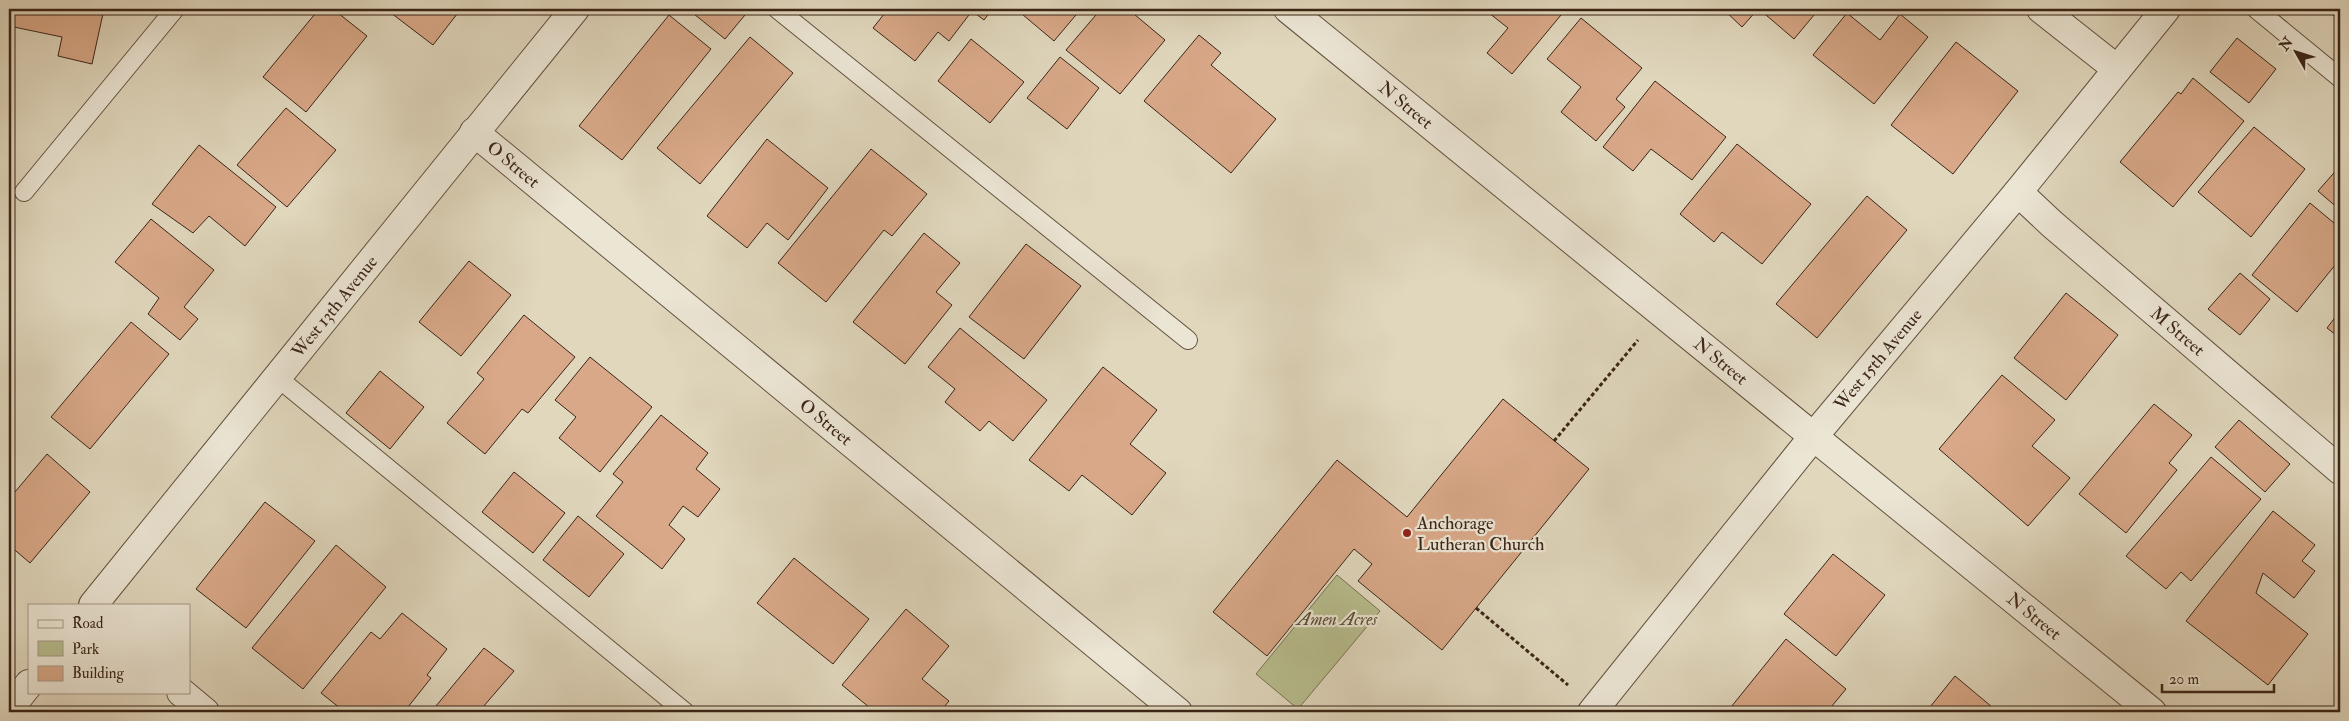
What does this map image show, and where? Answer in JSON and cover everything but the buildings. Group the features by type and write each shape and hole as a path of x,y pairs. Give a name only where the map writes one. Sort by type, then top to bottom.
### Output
{"street":[{"name":"West 13th Avenue","path":"94,604 574,9"},
{"name":"N Street","path":"1288,9 2152,712"},
{"path":"2041,9 2117,69"},
{"name":"West 15th Avenue","path":"1592,712 1813,437 2018,192 2166,9"},
{"name":"O Street","path":"474,132 1178,712"},
{"name":"M Street","path":"2018,192 2052,224 2340,470"},
{"path":"9,709 28,685"},
{"path":"183,694 205,712"}],"lane":[{"path":"24,192 176,9"},
{"path":"777,9 1188,340"},
{"path":"2256,9 2340,78"},
{"path":"278,378 685,712"}],"path":[{"path":"1554,441 1638,340"},
{"path":"1476,608 1568,685"}],"green space":[{"name":"Amen Acres","path":"1337,575 1380,611 1298,709 1256,674"}],"place":[{"name":"Anchorage Lutheran Church","path":"1407,533"}]}
